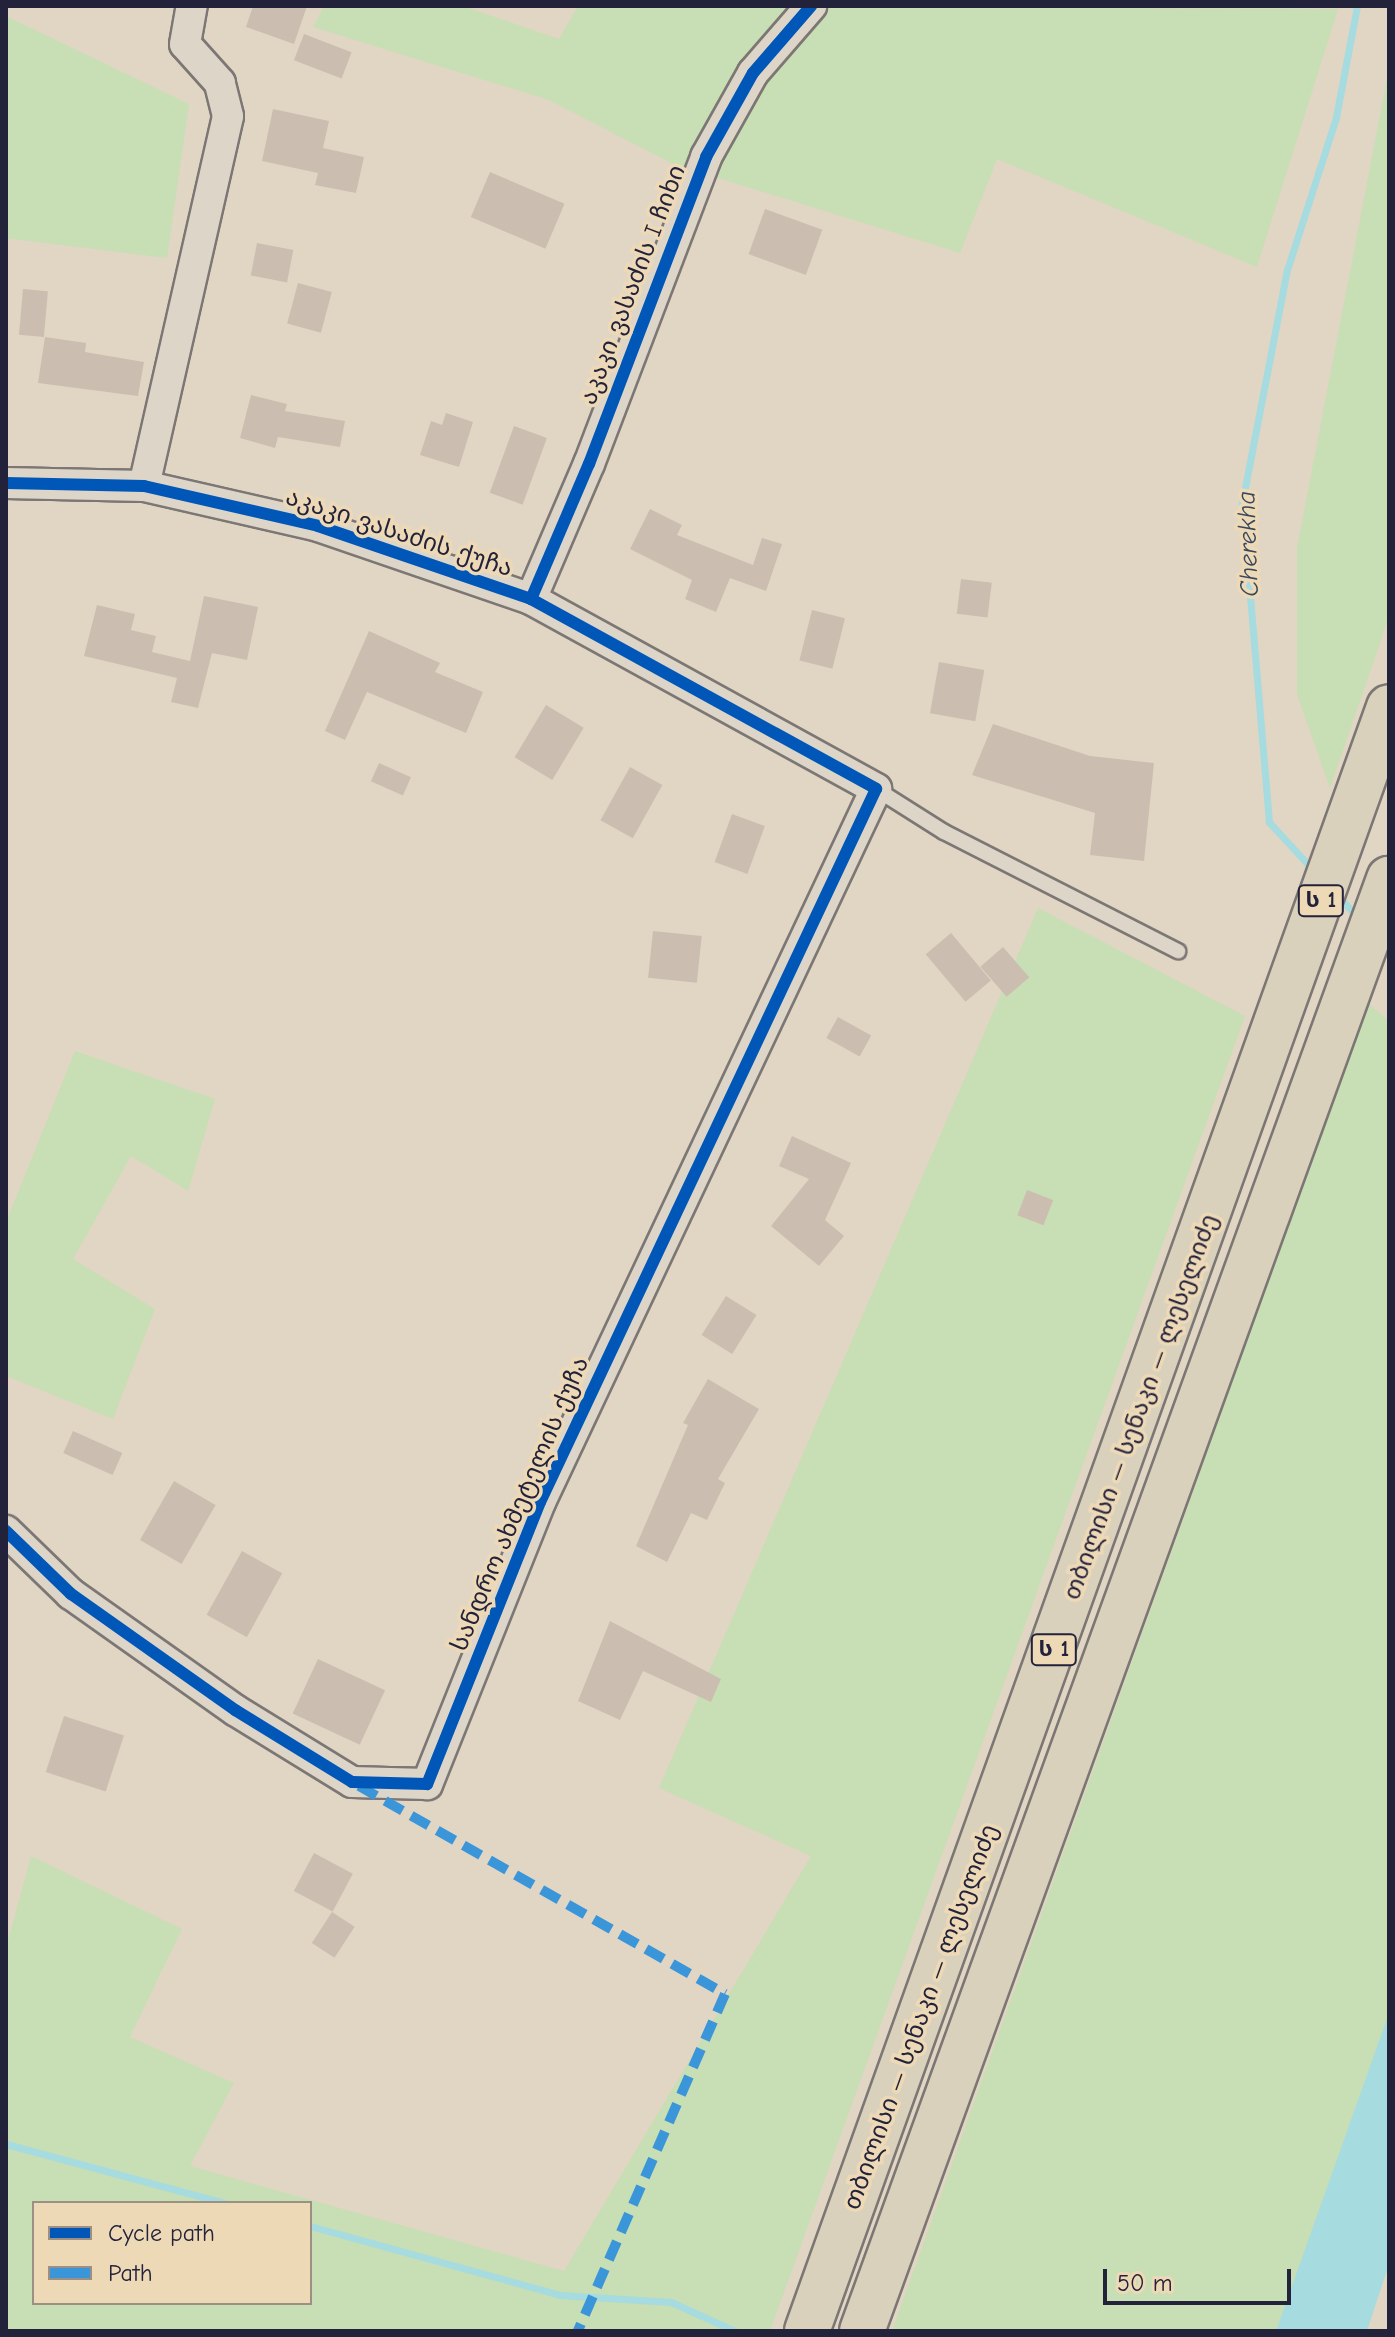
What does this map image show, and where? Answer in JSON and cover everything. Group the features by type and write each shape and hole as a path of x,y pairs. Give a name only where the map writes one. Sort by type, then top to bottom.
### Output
{"highway":[{"name":"თბილისი — სენაკი — ლესელიძე","path":"807,2331 1389,707"},
{"name":"თბილისი — სენაკი — ლესელიძე","path":"862,2331 1035,1842 1389,879"}],"street":[{"path":"144,486 228,116 220,83 185,44 192,6"},
{"name":"აკაკი ვასაძის I ჩიხი","path":"531,599 589,464 706,157 753,73 811,6"},
{"name":"აკაკი ვასაძის ქუჩა","path":"6,483 144,486 318,526 531,599 876,789"},
{"name":"სანდრო ახმეტელის ქუჩა","path":"6,1531 71,1594 235,1710 352,1782 427,1784 540,1502 876,789"}],"lane":[{"path":"876,789 944,832 1178,951"}],"green space":[{"path":"324,6 463,6 559,39 578,6 1338,9 1257,267 997,159 960,253 673,164 549,100 313,27"},
{"path":"6,16 189,104 167,258 6,238"},
{"path":"1389,68 1389,617 1330,788 1297,695 1297,548"},
{"path":"1038,908 1245,1016 770,2331 6,2331 6,1948 31,1856 182,1929 130,2037 234,2083 190,2166 564,2271 811,1856 659,1788"},
{"path":"1368,1003 1389,1021 1389,2013 1307,2247 1276,2331 892,2331"},
{"path":"75,1051 215,1099 188,1191 131,1156 73,1259 155,1309 113,1419 6,1376 6,1222"}],"water":[{"path":"1389,2013 1389,2264 1367,2331 1276,2331"}],"building":[{"path":"253,6 307,6 294,44 246,27"},
{"path":"304,34 352,52 342,78 294,60"},
{"path":"273,109 329,121 323,148 364,157 356,193 315,185 318,173 262,161"},
{"path":"490,172 565,204 545,249 471,217"},
{"path":"765,209 822,230 806,275 749,254"},
{"path":"257,243 293,250 287,282 251,275"},
{"path":"298,283 332,292 321,333 287,324"},
{"path":"23,289 48,291 44,337 19,335"},
{"path":"45,337 86,343 85,352 144,362 138,396 38,383"},
{"path":"251,395 287,404 285,411 345,421 340,447 278,437 275,448 240,438"},
{"path":"446,413 473,422 459,467 420,455 431,421 442,425"},
{"path":"514,426 547,438 523,505 490,493"},
{"path":"650,509 682,525 677,535 753,565 762,538 782,544 766,591 730,578 716,612 685,599 692,580 630,549"},
{"path":"961,579 992,583 988,618 957,614"},
{"path":"204,596 258,607 247,660 212,653 198,708 171,702 177,678 84,656 97,605 135,614 131,630 156,636 152,652 190,661"},
{"path":"812,610 845,618 832,669 799,660"},
{"path":"369,631 440,663 435,672 483,692 466,733 367,692 345,740 325,731"},
{"path":"939,662 984,670 975,721 930,713"},
{"path":"546,705 584,728 552,780 515,757"},
{"path":"993,724 1090,756 1154,763 1144,861 1090,855 1095,813 972,775"},
{"path":"379,763 411,777 403,796 371,781"},
{"path":"630,767 662,785 633,838 600,820"},
{"path":"732,814 765,826 747,874 715,862"},
{"path":"653,931 702,936 697,983 648,978"},
{"path":"951,933 991,980 966,1002 926,954"},
{"path":"1003,947 1029,977 1007,997 980,967"},
{"path":"838,1017 871,1035 860,1056 826,1038"},
{"path":"792,1136 851,1163 825,1220 844,1236 819,1266 771,1226 809,1179 779,1166"},
{"path":"1027,1190 1053,1200 1043,1225 1017,1215"},
{"path":"726,1296 757,1315 732,1354 702,1335"},
{"path":"708,1379 759,1409 718,1479 725,1483 707,1520 691,1513 667,1562 636,1546 688,1425 683,1423"},
{"path":"73,1431 122,1453 113,1475 63,1453"},
{"path":"174,1481 216,1505 182,1564 140,1540"},
{"path":"242,1551 282,1573 247,1637 207,1615"},
{"path":"610,1621 721,1679 711,1702 643,1671 620,1720 578,1701"},
{"path":"318,1659 385,1690 360,1745 293,1713"},
{"path":"64,1716 124,1735 106,1792 46,1772"},
{"path":"314,1853 353,1874 333,1912 294,1891"},
{"path":"332,1912 355,1927 334,1958 312,1943"}],"waterway":[{"name":"Cherekha","path":"1314,871 1269,822 1242,503 1287,270 1336,117 1357,6"},
{"name":"Cherekha","path":"1336,894 1358,918"},
{"path":"6,2144 217,2201"},
{"path":"312,2227 560,2295 671,2302 735,2331"}],"marked path":[{"path":"359,1786 725,1994 578,2331"}],"cycle path":[{"path":"531,599 589,464 706,157 753,73 811,6"},
{"path":"6,483 144,486 318,526 531,599 876,789 540,1502 427,1784 352,1782 235,1710 71,1594 6,1531"}]}
